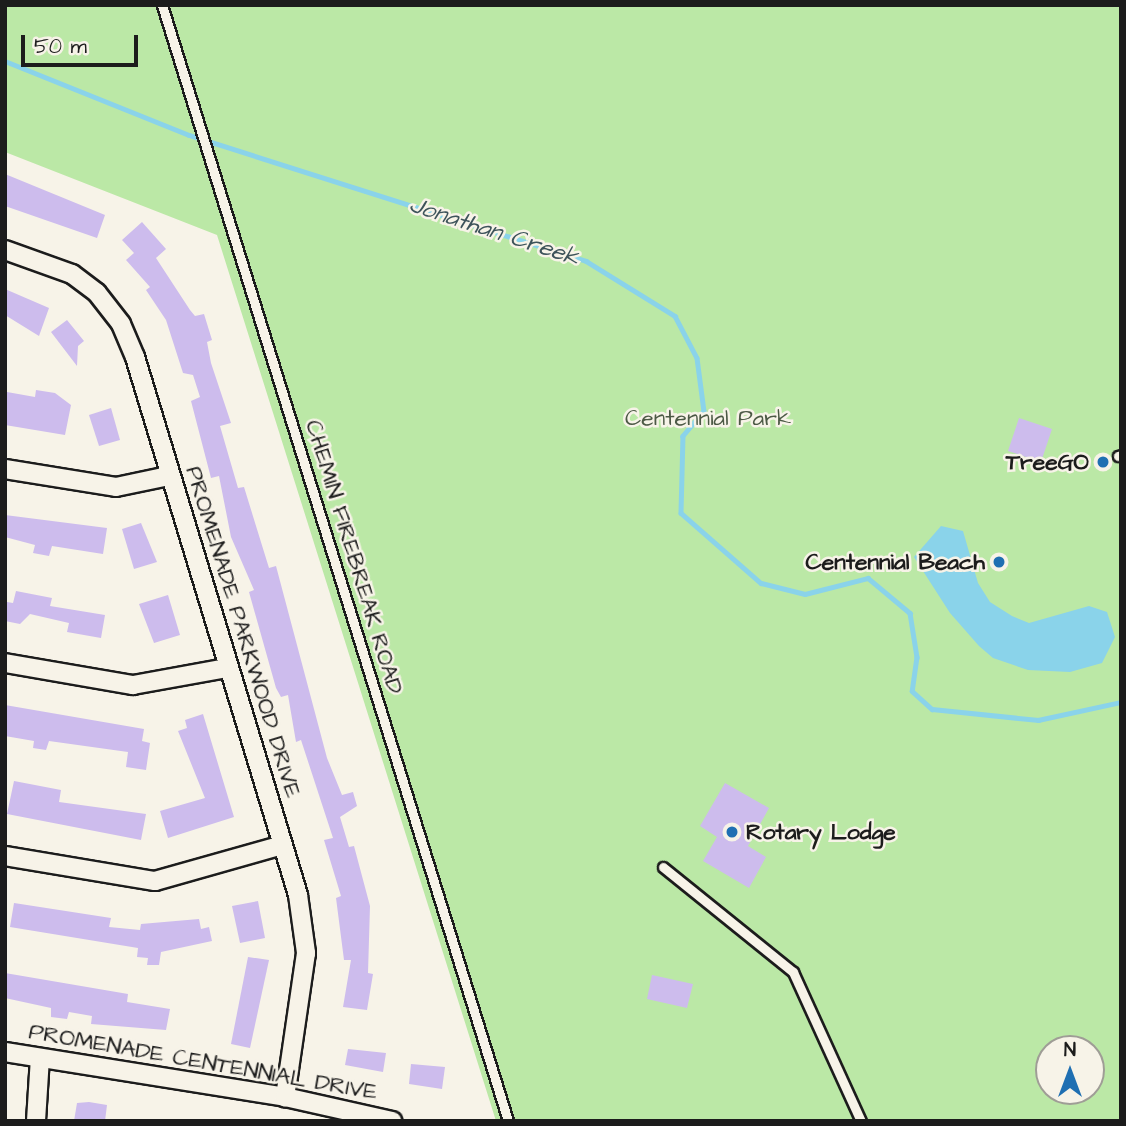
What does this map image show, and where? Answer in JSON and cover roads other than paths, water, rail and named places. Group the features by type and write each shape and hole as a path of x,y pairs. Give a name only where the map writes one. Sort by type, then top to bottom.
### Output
{"street":[{"name":"PROMENADE PARKWOOD DRIVE","path":"5,250 72,274 97,293 121,324 298,895 306,953 285,1097"},
{"path":"5,469 116,487 168,476"},
{"path":"5,663 133,685 227,668"},
{"path":"5,856 156,881 282,845"},
{"name":"PROMENADE CENTENNIAL DRIVE","path":"5,1052 285,1097 392,1121"},
{"path":"36,1121 40,1058"}],"lane":[{"name":"CHEMIN FIREBREAK ROAD","path":"162,5 508,1121"},
{"path":"663,867 793,972 862,1121"}],"water":[{"path":"941,526 963,531 978,583 990,602 1012,616 1029,623 1089,606 1107,612 1115,637 1102,663 1070,672 1028,670 993,658 950,613 914,557"}],"waterway":[{"name":"Jonathan Creek","path":"5,61 189,135 586,261 675,316 697,358 704,411 683,436 681,513 761,583 805,594 868,578 910,613 917,657 912,691 932,709 1038,720 1121,702"}],"place":[{"name":"TreeGO","path":"1103,462"},
{"name":"Centennial Beach","path":"999,562"},
{"name":"Rotary Lodge","path":"732,832"}],"park label":[{"name":"Centennial Park","path":"708,418"}]}
